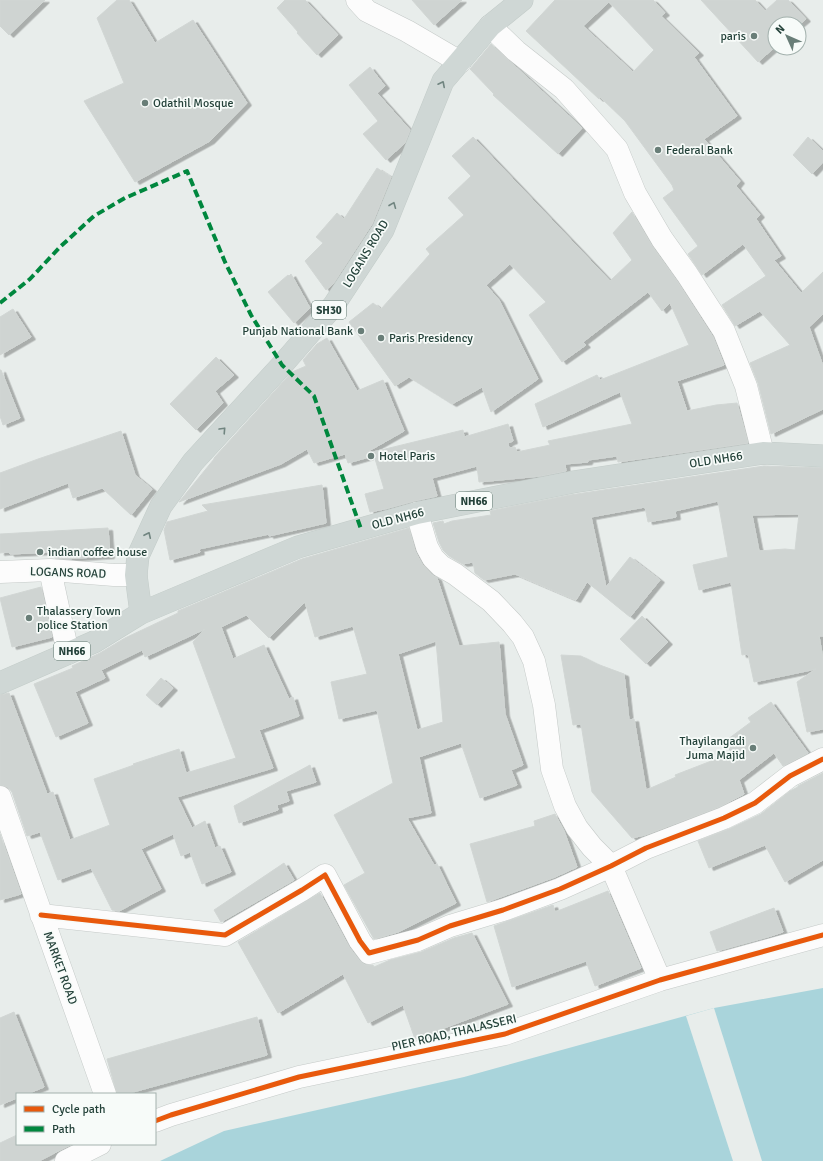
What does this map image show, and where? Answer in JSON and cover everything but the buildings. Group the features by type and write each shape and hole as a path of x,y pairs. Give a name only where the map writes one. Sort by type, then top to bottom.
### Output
{"main road":[{"name":"LOGANS ROAD","path":"141,613 136,575 138,556 162,506 193,462 282,365 334,305 384,230 443,81 490,26 522,0"},
{"name":"OLD NH66","path":"0,683 94,642 141,613 298,547 417,513 573,482 763,453 823,456"}],"street":[{"path":"357,0 367,10 460,62"},
{"path":"490,26 516,51 564,89 617,149 635,193 662,238 724,331 746,386 763,453"},
{"path":"417,513 427,547 433,558 441,566 455,574 491,601 523,637 534,661 544,704 552,769 565,806 577,828 592,847 611,866 660,980"},
{"path":"50,570 68,653"},
{"name":"LOGANS ROAD","path":"0,572 50,570 114,575 136,575"},
{"path":"41,915 225,936 325,875 360,941 369,953 418,940 450,926 502,910 560,889 646,848 724,818 755,803 790,776 823,759"},
{"name":"MARKET ROAD","path":"0,796 105,1093"},
{"name":"PIER ROAD, THALASSERI","path":"156,1121 179,1112 299,1077 505,1034 660,980 823,934"},
{"path":"66,1161 98,1145"}],"water":[{"path":"823,988 823,1161 160,1161 224,1131 464,1077 714,1008"}],"pier":[{"path":"714,1008 762,1161 733,1161 686,1016"}],"marked path":[{"path":"0,303 30,279 60,247 94,216 125,198 187,171 225,262 251,315 282,365 314,396 361,529"}],"cycle path":[{"path":"41,915 225,935 325,875 360,941 369,953 418,940 450,926 503,910 560,889 646,848 724,818 755,803 790,776 823,759"},
{"path":"156,1121 299,1077 505,1034 660,980 823,935"}],"place":[{"name":"paris","path":"754,36"},
{"name":"Odathil Mosque","path":"145,103"},
{"name":"Federal Bank","path":"658,150"},
{"name":"Punjab National Bank","path":"361,331"},
{"name":"Paris Presidency","path":"381,338"},
{"name":"Hotel Paris","path":"371,456"},
{"name":"indian coffee house","path":"40,552"},
{"name":"Thalassery Town police Station","path":"29,618"},
{"name":"Thayilangadi Juma Majid","path":"753,748"}]}
